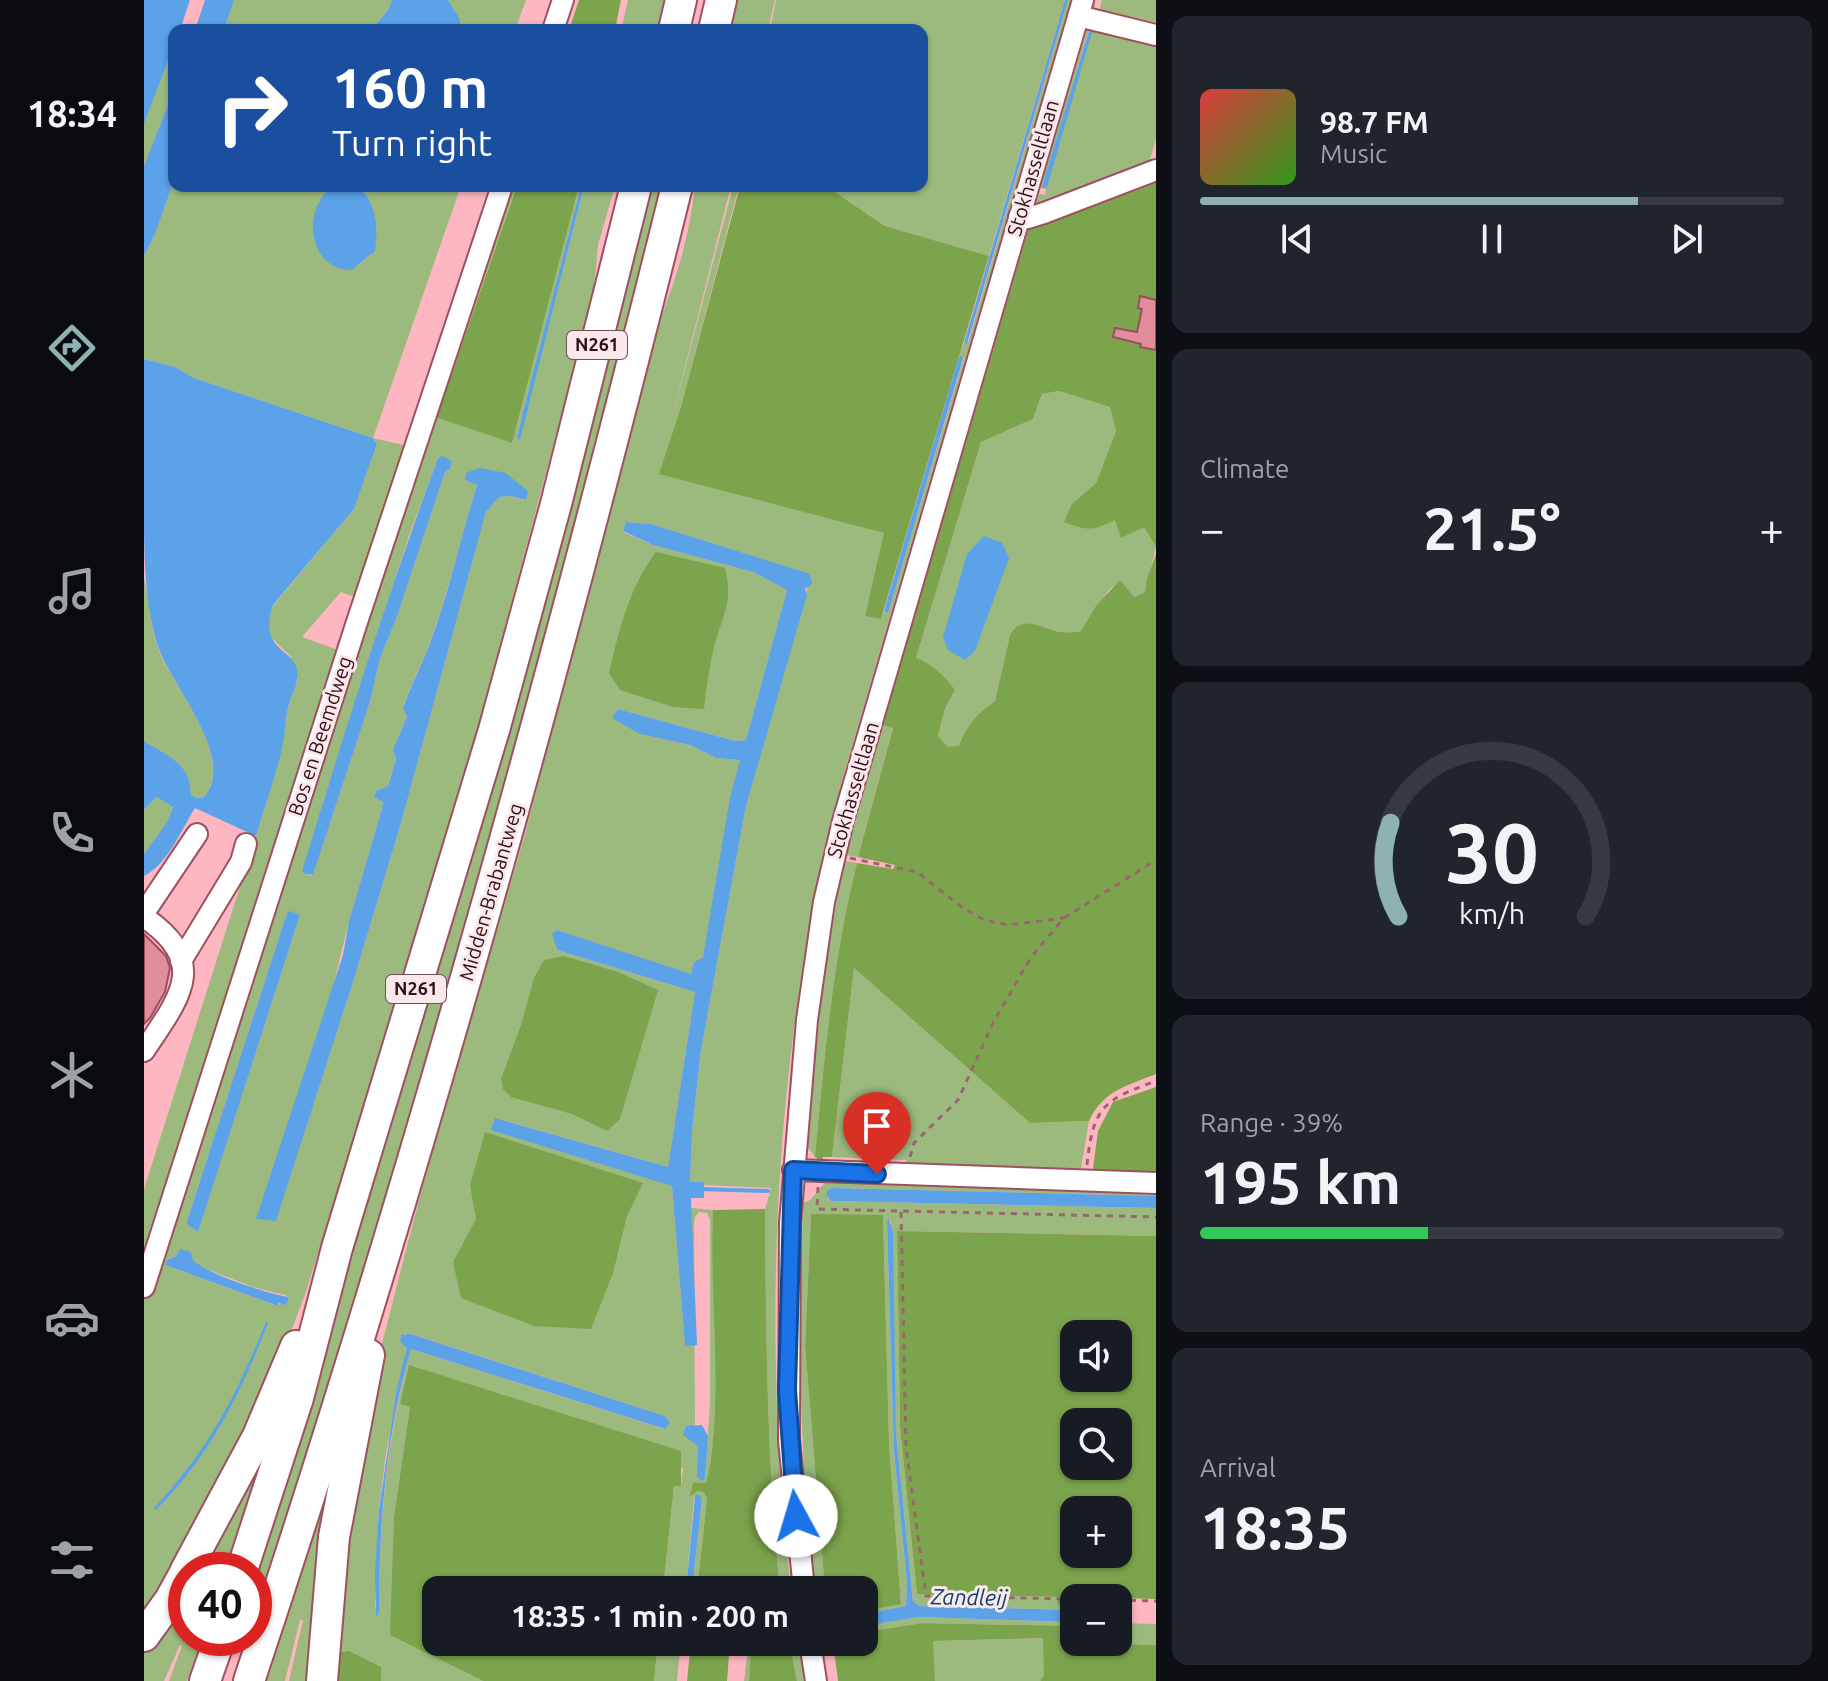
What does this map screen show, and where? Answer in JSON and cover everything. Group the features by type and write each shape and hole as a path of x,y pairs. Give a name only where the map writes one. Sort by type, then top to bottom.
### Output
{"highway":[{"path":"675,24 681,0"},
{"path":"715,24 721,0"},
{"name":"N261","path":"196,1552 258,1436 337,1248 513,665 634,192"},
{"name":"Midden-Brabantweg","path":"249,1681 383,1260 532,746 675,192"},
{"path":"248,1552 298,1398 337,1248"},
{"name":"N261","path":"322,1681 334,1537 366,1374 383,1260"},
{"name":"N261","path":"144,1636 168,1603"},
{"path":"205,1681 214,1656"}],"street":[{"path":"555,24 563,0"},
{"path":"1080,8 1156,35"},
{"name":"Stokhasseltlaan","path":"803,1576 787,1390 793,1170 807,1020 832,862 1080,8"},
{"path":"1019,217 1028,218 1044,213 1156,170"},
{"name":"Bos en Beemdweg","path":"144,1287 351,640 500,192"},
{"path":"144,1051 179,995 183,979 181,961 168,934 144,915 197,834"},
{"path":"181,961 241,862 246,844"},
{"path":"793,1170 1156,1183"},
{"path":"812,1656 816,1681"}],"path":[{"path":"843,857 917,872 963,908 984,920 1009,925 1064,918"},
{"path":"909,1176 914,1143 958,1100 993,1023 1031,957 1064,918 1156,860"},
{"path":"1085,1181 1090,1138 1099,1113 1113,1098 1156,1081"},
{"path":"818,1172 817,1209 1156,1217"},
{"path":"901,1212 906,1447 926,1596 1060,1599"},
{"path":"1132,1600 1156,1601"}],"green space":[{"path":"234,0 392,0 376,24 226,24"},
{"path":"448,0 526,0 517,24 460,24"},
{"path":"579,0 621,0 616,24 571,24"},
{"path":"628,0 664,0 658,24 622,24"},
{"path":"738,0 775,0 769,24 732,24"},
{"path":"776,0 1065,0 989,256 885,226 835,192 928,192 928,24 771,24"},
{"path":"1068,0 1071,0 845,770 821,870 802,972 780,1177 776,1281 776,1384 790,1576 779,1576 770,1447 765,1209 771,1188 690,1182 701,1050 746,806 811,575 651,524 626,522 623,532 653,545 753,572 787,590 746,740 735,741 618,709 640,734 690,745 716,758 740,760 703,957 694,962 691,975 557,930 553,934 557,950 695,992 668,1167 496,1118 672,1186 685,1345 691,1208 713,1210 715,1413 712,1454 706,1483 693,1482 691,1494 698,1491 704,1493 707,1499 699,1576 694,1576 702,1498 694,1497 687,1576 664,1576 674,1486 681,1486 683,1468 400,1404 410,1407 394,1516 391,1635 422,1650 422,1656 433,1656 483,1681 381,1681 381,1667 337,1653 344,1556 377,1363 420,1196 525,834 661,317 682,253 694,192 729,192 670,426 731,192 737,192 680,410 660,473 885,533 865,616 881,619 884,611 888,612 964,358 959,357 964,343 968,343","holes":["699,1212 707,1213 710,1220 710,1401 705,1479 702,1481 699,1447 686,1426 695,1426 694,1224","409,1333 665,1416 670,1423 664,1429 411,1349 390,1446 381,1545 379,1612 375,1607 379,1510 386,1453 408,1348 403,1334"]},
{"path":"1096,0 1094,12 1099,12 1102,0 1156,0 1156,22 1106,11 1103,18 1092,12"},
{"path":"1095,24 1156,33 1156,139 1146,173 1040,210 1035,206 1039,194 1045,195 1046,189 1040,188 1088,27","holes":["1092,27 1047,188 1043,188"]},
{"path":"168,61 168,104 144,166 144,124"},
{"path":"1156,178 1156,547 1144,527 1121,538 1115,520 1090,528 1064,522 1072,504 1096,483 1116,431 1110,407 1059,391 1042,394 1033,419 981,442 916,658 938,671 955,690 945,709 938,736 948,747 959,746 973,720 995,701 1010,635 1015,628 1026,623 1061,632 1081,631 1096,606 1120,580 1134,597 1145,592 1156,554 1156,1074 1108,1096 1089,1121 1030,1123 854,968 832,1157 823,1157 822,1162 815,1157 826,1046 842,935 857,863 893,869 895,865 858,857 893,728 883,725 1029,227"},
{"path":"170,192 328,192 318,250 334,264 346,269 359,264 375,251 362,192 459,192 373,438 194,378 175,367 144,359 144,256"},
{"path":"505,192 515,192 450,376 445,371"},
{"path":"515,192 577,192 512,443 432,416 445,371 451,376"},
{"path":"579,192 522,416 519,439 582,192 613,192 598,245 594,288 578,352 472,750 306,1292 246,1438 180,1552 168,1552 168,1573 144,1615 144,1295 432,416 512,442","holes":["438,458 445,472 397,617 380,658 370,702 313,875 309,876 322,805 409,536","506,473 527,491 525,500 499,497 486,512 401,823 276,1220 349,921 381,812 383,801 374,797 376,791 388,786 396,759 393,749 407,717 403,707 438,620 477,484 465,480","287,913 300,915 198,1231 188,1218","180,1249 201,1267 253,1287 288,1296 278,1306 168,1266 169,1259 176,1256"]},
{"path":"644,192 666,192 453,992 272,1575 272,1552 260,1552 361,1223 469,855"},
{"path":"738,192 835,192 885,226 989,256 881,619 865,616 884,533 659,474 680,410"},
{"path":"1059,391 1110,407 1116,431 1096,483 1072,504 1144,527 1156,547 1145,592 1134,597 1120,581 1109,590 1081,631 1061,632 1033,624 1020,624 1010,635 995,701 973,720 959,746 948,748 938,737 945,709 955,690 916,658 981,442 1033,419 1042,394"},
{"path":"373,438 407,446 349,618 355,597 341,592 302,637 338,650 144,1267 144,1189 256,836 281,751 289,703 298,680 290,656 269,635 268,622 273,606 354,509 377,444"},
{"path":"656,552 725,568 728,600 712,655 704,709 673,707 620,690 609,673 632,595"},
{"path":"144,578 159,651 200,724 208,745 213,764 212,782 203,798 191,795 187,775 176,762 144,741"},
{"path":"883,725 893,727 858,857 846,855"},
{"path":"157,797 173,806 167,822 144,854 144,809"},
{"path":"845,861 857,863 836,972 815,1157 807,1146 813,1074 826,967"},
{"path":"564,956 618,972 658,990 620,1119 607,1131 572,1114 511,1097 503,1089 501,1079 534,978 544,960"},
{"path":"854,968 1030,1123 1089,1121 1080,1174 906,1172 906,1160 832,1157"},
{"path":"1156,1087 1156,1177 1092,1175 1098,1131 1113,1102"},
{"path":"485,1132 643,1183 627,1216 613,1273 591,1329 534,1326 461,1298 453,1262 476,1219 470,1185"},
{"path":"826,1181 1156,1186 1156,1196 834,1188 827,1197 831,1201 1156,1208 1156,1236 897,1231 900,1427 917,1594 1059,1597 1060,1610 920,1606 913,1602 896,1434 891,1220 887,1222 894,1452 907,1582 906,1606 878,1611 878,1608 901,1603 889,1443 883,1215 811,1215 805,1346 824,1576 814,1576 803,1445 800,1349 803,1203 810,1200"},
{"path":"765,1209 770,1447 779,1576 699,1576 707,1499 704,1493 698,1491 690,1496 693,1482 706,1483 713,1443 713,1210"},
{"path":"811,1214 883,1215 889,1443 901,1604 878,1608 878,1576 824,1576 805,1346"},
{"path":"897,1231 1156,1236 1156,1599 1132,1598 1132,1584 1060,1584 1060,1605 1058,1597 917,1594 900,1427"},
{"path":"409,1365 681,1451 681,1486 674,1486 664,1576 422,1576 422,1651 390,1635 394,1516 410,1407 400,1404"},
{"path":"347,1429 313,1681 289,1681 303,1620 300,1620 285,1681 265,1681"},
{"path":"267,1443 230,1552 205,1552"},
{"path":"168,1614 168,1656 175,1656 164,1681 144,1681 144,1652"},
{"path":"918,1617 1060,1622 1060,1626 923,1623 878,1630 878,1624"},
{"path":"923,1623 1060,1626 1060,1656 1132,1656 1132,1644 1156,1645 1156,1681 1040,1681 1044,1675 1043,1638 933,1641 935,1681 838,1681 835,1656 878,1656 878,1630"},
{"path":"1132,1623 1156,1624 1156,1645 1132,1644"},
{"path":"1044,1638 1044,1676 1040,1681 935,1681 932,1641"},
{"path":"349,1651 381,1667 381,1681 333,1681 337,1653"},
{"path":"178,1656 196,1656 187,1681 169,1681"},
{"path":"432,1656 657,1656 654,1681 483,1681"},
{"path":"657,1656 680,1656 677,1681 654,1681"},
{"path":"690,1656 729,1656 727,1681 687,1681"},
{"path":"747,1656 751,1656 749,1681 744,1681"},
{"path":"751,1656 792,1656 797,1681 749,1681"},
{"path":"791,1656 801,1656 805,1681 797,1681"}],"water":[{"path":"144,0 190,0 182,24 168,24 168,61 144,124"},
{"path":"205,0 234,0 226,24 197,24"},
{"path":"392,0 448,0 460,24 376,24"},
{"path":"1065,0 1068,0 967,344 964,343"},
{"path":"1090,28 1093,28 1047,188 1044,188 1042,187"},
{"path":"168,104 170,192 144,256 144,166"},
{"path":"327,192 363,192 370,203 375,218 375,251 352,270 337,268 318,249 313,222"},
{"path":"579,192 582,192 520,440 517,438"},
{"path":"962,356 888,613 884,611 959,357"},
{"path":"144,359 175,367 194,378 373,438 377,444 354,509 273,605 270,634 293,661 297,681 289,704 278,763 256,836 195,808 167,855 144,876 144,854 167,822 173,807 157,797 144,809 144,741 170,756 182,768 190,784 191,795 196,798 203,798 212,782 213,763 198,722 164,661 149,610 144,540"},
{"path":"442,456 452,461 450,469 445,472 397,617 380,658 370,702 313,875 303,873 384,611 438,458"},
{"path":"479,468 506,473 528,491 526,500 499,497 486,512 401,823 276,1221 256,1219 343,955 349,921 383,802 374,797 376,791 388,786 396,759 393,749 407,717 403,708 428,649 450,582 477,485 465,480 466,473"},
{"path":"626,522 651,524 810,574 812,584 805,589 807,595 746,806 701,1050 690,1182 704,1182 704,1198 691,1198 697,1345 685,1346 672,1186 491,1130 495,1118 668,1167 695,992 557,950 552,934 557,930 691,974 694,962 703,957 730,798 740,760 716,758 690,745 640,734 612,718 618,709 735,741 746,740 787,590 753,572 653,545 623,531"},
{"path":"984,536 1002,543 1009,558 975,651 965,660 948,650 943,637 967,554"},
{"path":"290,911 300,915 198,1232 187,1224 188,1218"},
{"path":"827,1190 1156,1196 1156,1208 831,1201"},
{"path":"889,1219 893,1232 896,1434 913,1602 920,1606 1060,1610 1060,1622 918,1617 878,1624 878,1611 906,1606 907,1582 894,1452"},
{"path":"180,1249 191,1252 193,1260 224,1277 289,1297 286,1305 279,1303 278,1306 165,1264"},
{"path":"266,1322 247,1374 208,1446 156,1510 154,1508 206,1443 219,1421 244,1374"},
{"path":"408,1333 665,1416 670,1423 665,1429 411,1349 390,1446 380,1545 379,1612 376,1617 379,1510 397,1388 407,1348 400,1342 402,1334"},
{"path":"702,1425 708,1436 705,1479 702,1481 697,1477 698,1446 683,1435 686,1426"},
{"path":"698,1494 702,1498 694,1576 687,1576 695,1496"}],"building":[{"path":"1140,296 1156,300 1156,350 1113,337 1115,328 1137,332 1142,309 1138,308"},
{"path":"144,934 166,956 170,968 165,992 144,1024"}],"waterway":[{"path":"699,1189 768,1191"}],"route":[{"path":"796,1516 787,1390 793,1170 877,1174"}],"water label":[{"name":"Zandleij","path":"969,1597"}]}
